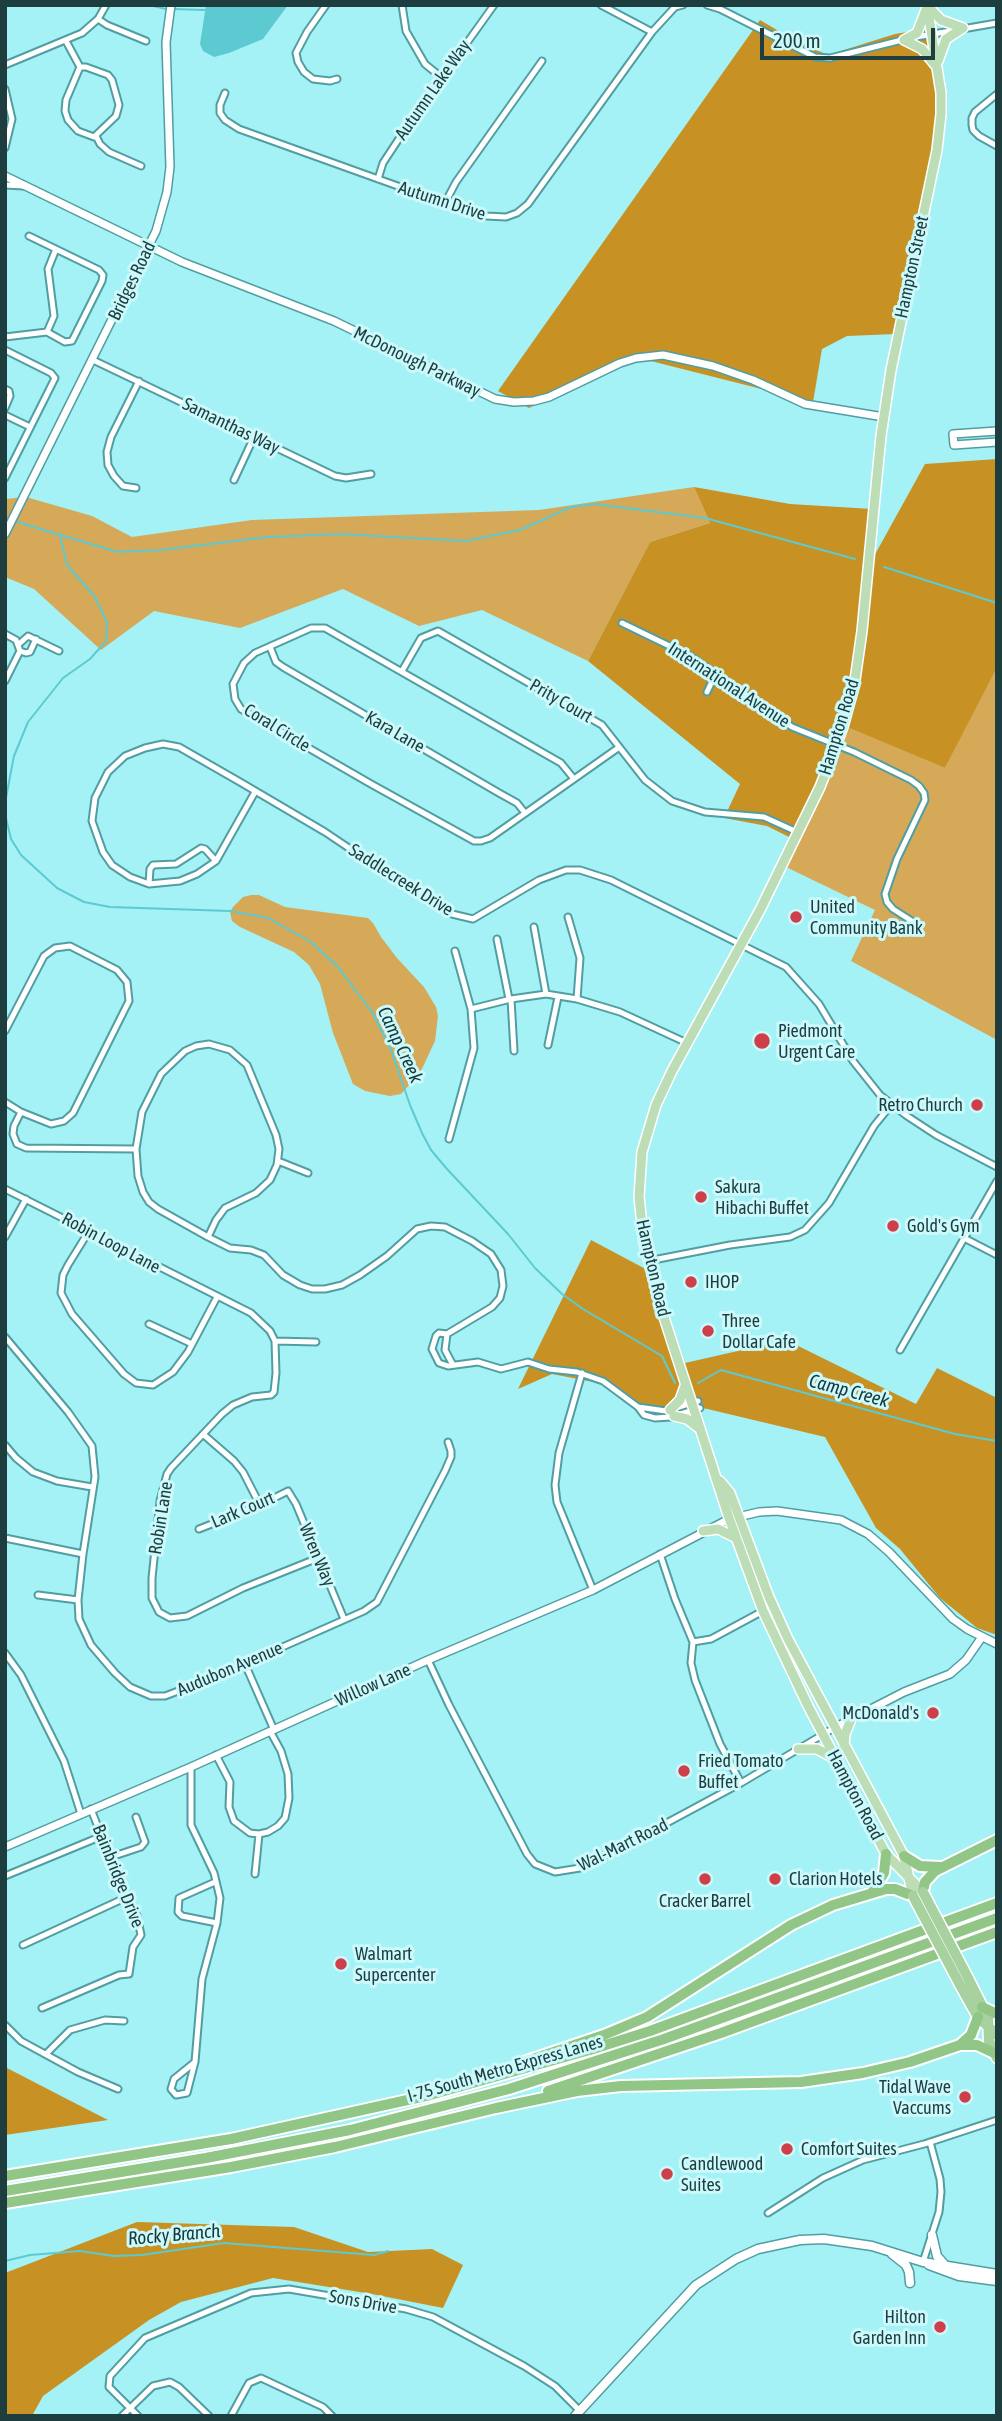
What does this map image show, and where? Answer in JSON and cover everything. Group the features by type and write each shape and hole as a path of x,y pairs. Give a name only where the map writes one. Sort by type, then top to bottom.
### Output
{"highway":[{"path":"430,2095 637,2021 791,1925 833,1905 873,1891 895,1889 918,1894 928,1878 943,1866 997,1840"},
{"path":"873,1891 884,1873 886,1854"},
{"path":"904,1856 920,1866 943,1866"},
{"name":"Hampton Road","path":"918,1894 993,2032 989,2040 995,2056"},
{"path":"5,2176 245,2136 430,2095 650,2031 997,1903"},
{"name":"I-75 South Metro Express Lanes","path":"5,2191 206,2158 350,2130 509,2090 664,2039 997,1917"},
{"path":"496,2108 721,2033 997,1932"},
{"path":"960,2045 971,2035 980,2012 997,2014"},
{"path":"5,2203 309,2152 577,2091 610,2087 829,2079 885,2069 960,2045 977,2045 995,2056"}],"main road":[{"path":"904,40 916,33 925,16 927,5"},
{"path":"927,5 941,20 962,28"},
{"name":"Hampton Street","path":"873,529 884,417 909,275 937,150 942,108 927,5"},
{"path":"937,68 939,54 946,39 962,28"},
{"path":"904,40 922,49 937,68"},
{"name":"Hampton Road","path":"873,529 859,661 836,745 820,787 742,944 656,1105 642,1152 639,1183 640,1218 648,1261 686,1384 696,1405 716,1475 778,1617 844,1747 904,1856 907,1875"},
{"path":"686,1384 672,1413 687,1419 701,1430"},
{"name":"Hampton Road","path":"716,1475 730,1493 736,1538 764,1611 822,1734 886,1854 907,1875 918,1894"},
{"path":"703,1531 718,1529 736,1538"},
{"path":"844,1747 845,1734 852,1717"},
{"path":"798,1749 822,1751 836,1761"},
{"path":"932,2235 937,2256 944,2264"},
{"path":"577,2413 696,2285 736,2259 758,2249 800,2240 824,2239 872,2246 923,2262 942,2272 997,2281"},
{"path":"890,2252 906,2265 910,2283"},
{"path":"923,2262 997,2274"}],"street":[{"path":"5,65 86,31 98,19 106,5"},
{"name":"Bridges Road","path":"5,534 156,231 170,167 166,42 171,5"},
{"path":"326,5 296,53 304,72 313,79 337,79"},
{"path":"402,5 406,31 425,64 441,77"},
{"name":"Autumn Lake Way","path":"378,179 383,163 494,5"},
{"path":"601,5 652,32"},
{"name":"Autumn Drive","path":"225,93 220,113 225,120 239,129 446,203 496,218 517,213 528,204 652,32 675,7 683,5"},
{"path":"707,5 815,57 830,58 932,33 997,23"},
{"path":"98,19 146,41"},
{"path":"66,41 80,67"},
{"path":"446,203 456,182 542,61"},
{"path":"80,67 108,75 119,105 116,117 92,137 71,125 65,111 66,100 80,67"},
{"path":"5,89 11,127 5,148"},
{"path":"997,94 975,112 971,125 979,136 997,146"},
{"path":"96,136 109,152 141,166"},
{"name":"McDonough Parkway","path":"5,176 181,262 327,318 495,400 534,401 549,397 620,363 663,355 713,366 753,380 804,404 884,417"},
{"path":"5,185 25,186"},
{"path":"5,337 47,332 65,342 73,340 103,279 101,271 29,236"},
{"path":"47,332 54,316 48,269 56,249"},
{"path":"5,350 54,377 5,478"},
{"name":"Samanthas Way","path":"93,360 335,476 346,478 371,474"},
{"path":"136,488 123,486 114,476 108,465 107,453 111,437 139,382"},
{"path":"5,389 10,396 5,408"},
{"path":"5,415 30,427"},
{"path":"997,431 953,433 954,445 997,442"},
{"path":"234,480 254,437"},
{"name":"International Avenue","path":"622,623 690,656 792,727 911,780 924,793 925,800 920,813 897,859 885,894 893,909 918,925"},
{"name":"Coral Circle","path":"574,779 561,763 325,628 311,628 255,653 244,663 233,684 235,699 242,709 371,785 474,841 490,838 525,813 574,779 618,748"},
{"name":"Prity Court","path":"401,671 421,638 438,631 602,725 645,780 672,801 705,812 764,817 797,832"},
{"path":"5,634 26,653 30,652 36,639"},
{"path":"5,681 26,636 59,651"},
{"name":"Kara Lane","path":"270,647 276,662 283,667 517,803 525,813"},
{"path":"707,692 716,673"},
{"name":"Saddlecreek Drive","path":"149,884 130,877 113,865 103,852 92,821 95,798 108,772 125,756 154,745 179,747 325,832 452,914 473,919 539,880 566,870 580,870 618,883 780,963 819,1004 866,1080 891,1105 936,1135 997,1167"},
{"path":"216,861 201,848 176,864 153,865 150,869 149,884 180,881 197,874 216,861 255,792"},
{"path":"568,917 580,958 577,999"},
{"path":"534,927 546,994"},
{"path":"497,939 510,999 514,1051"},
{"path":"5,1031 44,956 55,948 70,946 117,970 127,982 129,1001 74,1113 64,1121 51,1124 21,1112 5,1102"},
{"path":"449,1139 474,1048 471,1009 455,951"},
{"path":"471,1009 510,999 546,994 577,999 620,1012 687,1044"},
{"path":"548,1045 558,997"},
{"path":"208,1237 222,1211 263,1187 272,1176 279,1149 276,1135 247,1065 236,1053 215,1044 195,1046 185,1051 161,1074 142,1112 136,1149 138,1176 149,1202 158,1209 208,1237 230,1248 251,1250 264,1255 283,1275 312,1289 342,1285 360,1275 387,1256 417,1229 444,1227 491,1254 501,1270 503,1286 500,1298 492,1307 447,1334 439,1333 436,1336 432,1344 433,1353 439,1363 444,1366 478,1362 501,1369 528,1362 582,1373 608,1384 638,1407 672,1413 696,1405"},
{"path":"648,1261 730,1245 790,1237 805,1230 829,1203 874,1126 891,1105"},
{"path":"21,1112 13,1134 17,1144 26,1148 136,1149"},
{"path":"278,1161 308,1173"},
{"path":"900,1350 997,1181"},
{"name":"Robin Loop Lane","path":"5,1189 218,1297"},
{"path":"5,1237 26,1199"},
{"path":"89,1231 63,1275 61,1293 72,1314 130,1380 136,1383 153,1385 173,1372 218,1297 258,1318 275,1341 316,1342"},
{"path":"964,1238 997,1255"},
{"path":"149,1324 192,1344"},
{"path":"447,1334 445,1350 453,1365"},
{"name":"Audubon Avenue","path":"5,1337 88,1437 95,1457 95,1477 83,1554 78,1600 79,1619 91,1645 121,1680 138,1692 150,1696 165,1696 365,1611 381,1597 445,1471 452,1451 448,1443"},
{"name":"Robin Lane","path":"275,1341 274,1392 271,1395 251,1397 233,1405 171,1468 163,1486 153,1604 159,1612 170,1618 187,1615 243,1588 318,1558"},
{"path":"582,1373 559,1454 555,1485 557,1502 593,1590"},
{"path":"204,1435 234,1461 249,1481 260,1505"},
{"path":"5,1445 33,1472 58,1481 92,1487"},
{"name":"Lark Court","path":"199,1529 288,1491"},
{"name":"Wren Way","path":"288,1491 296,1504 344,1619"},
{"name":"Willow Lane","path":"5,1847 593,1590 703,1531 735,1517 759,1512 777,1511 841,1520 868,1534 889,1552 953,1619 997,1644"},
{"path":"5,1538 83,1554"},
{"path":"660,1554 693,1642 691,1663 695,1680 720,1744 741,1783"},
{"path":"38,1595 78,1600"},
{"path":"693,1642 711,1639 764,1611"},
{"path":"834,1728 852,1717 950,1674 966,1660 982,1637"},
{"path":"5,1653 21,1675 64,1761 81,1814"},
{"name":"Wal-Mart Road","path":"428,1660 527,1854 541,1867 563,1872 580,1868 741,1783 834,1728"},
{"path":"216,1755 231,1785 229,1805 232,1817 246,1830 259,1834 272,1830 282,1822 287,1814 289,1798 288,1774 245,1664"},
{"path":"191,1767 191,1825 214,1873 220,1898 218,1923 202,1979 195,2062 191,2085 187,2093 176,2095 171,2089 174,2079 195,2062"},
{"name":"Bainbridge Drive","path":"43,2008 118,1975 129,1974 133,1947 141,1935 137,1916 91,1809"},
{"path":"111,1857 141,1847 145,1842 135,1816"},
{"path":"256,1874 259,1834"},
{"path":"5,1876 102,1836"},
{"path":"215,1882 179,1898 178,1912 182,1916 218,1923"},
{"path":"23,1945 127,1897"},
{"path":"47,2053 70,2030 105,2020 124,2021"},
{"path":"5,2025 21,2041 78,2072 118,2089"},
{"path":"768,2213 823,2178 863,2160 997,2120"},
{"path":"923,2262 939,2212 941,2188 930,2142"},
{"name":"Sons Drive","path":"138,2416 110,2388 110,2376 145,2338 251,2293 289,2289 405,2309 433,2317 524,2365 555,2386 577,2413"},
{"path":"231,2416 249,2384 261,2378 323,2407 332,2416"},
{"path":"122,2416 153,2386 170,2382 180,2386 209,2416"}],"shaded area":[{"path":"760,20 794,40 828,55 895,34 932,28 944,110 936,183 895,334 847,336 822,349 813,402 635,357 529,408 498,391"},
{"path":"997,459 997,667 945,768 850,728 797,841 767,826 724,818 740,784 588,661 650,542 710,523 694,487 790,504 872,509 873,558 925,464"},
{"path":"694,487 710,523 650,542 588,661 482,610 419,626 343,589 240,628 154,611 101,650 34,589 5,577 5,499 26,497 92,516 132,537 252,520 539,510"},
{"path":"995,667 997,1040 851,961 875,910 786,867 850,727 945,768"},
{"path":"259,895 285,907 368,918 397,958 424,987 436,1007 438,1016 435,1041 420,1073 401,1094 390,1096 365,1091 353,1084 333,1033 320,984 309,965 294,952 232,921 230,912 233,907 243,897"},
{"path":"591,1240 655,1274 685,1363 786,1340 916,1404 937,1368 997,1398 997,1635 977,1628 940,1598 900,1549 876,1528 825,1437 699,1407 650,1420 604,1384 552,1374 518,1389"},
{"path":"5,2067 63,2097 108,2120 5,2135"},
{"path":"137,2222 294,2227 368,2252 432,2249 463,2265 443,2308 273,2278 181,2302 149,2320 43,2396 32,2416 5,2416 5,2273"}],"water":[{"path":"206,5 288,5 263,39 214,57 203,51 200,44"}],"waterway":[{"path":"149,5 166,9"},
{"path":"172,9 205,10"},
{"path":"17,522 118,552 161,550 268,537 339,534 466,541 520,530 571,507 594,504 705,518 855,559"},
{"name":"Camp Creek","path":"5,803 14,756 28,722 63,678 90,659 106,641 107,622 95,597 67,565 60,536"},
{"path":"884,567 997,603"},
{"name":"Camp Creek","path":"5,814 11,839 21,855 57,888 84,902 110,907 230,911 268,918 311,942 338,967 372,1012 391,1050 410,1105 431,1150 508,1234 535,1268 562,1294 662,1356 675,1383"},
{"name":"Camp Creek","path":"698,1383 721,1370 955,1434 997,1441"},
{"name":"Rocky Branch","path":"5,2261 30,2255 80,2251 114,2256 142,2255 224,2243 374,2255 388,2251"}],"place":[{"name":"United Community Bank","path":"796,917"},
{"name":"Piedmont Urgent Care","path":"762,1041"},
{"name":"Retro Church","path":"977,1105"},
{"name":"Sakura Hibachi Buffet","path":"701,1197"},
{"name":"Gold's Gym","path":"893,1226"},
{"name":"IHOP","path":"691,1282"},
{"name":"Three Dollar Cafe","path":"708,1331"},
{"name":"McDonald's","path":"933,1713"},
{"name":"Fried Tomato Buffet","path":"684,1771"},
{"name":"Cracker Barrel","path":"705,1879"},
{"name":"Clarion Hotels","path":"775,1879"},
{"name":"Walmart Supercenter","path":"341,1964"},
{"name":"Tidal Wave Vaccums","path":"965,2097"},
{"name":"Comfort Suites","path":"787,2149"},
{"name":"Candlewood Suites","path":"667,2174"},
{"name":"Hilton Garden Inn","path":"940,2327"}]}
